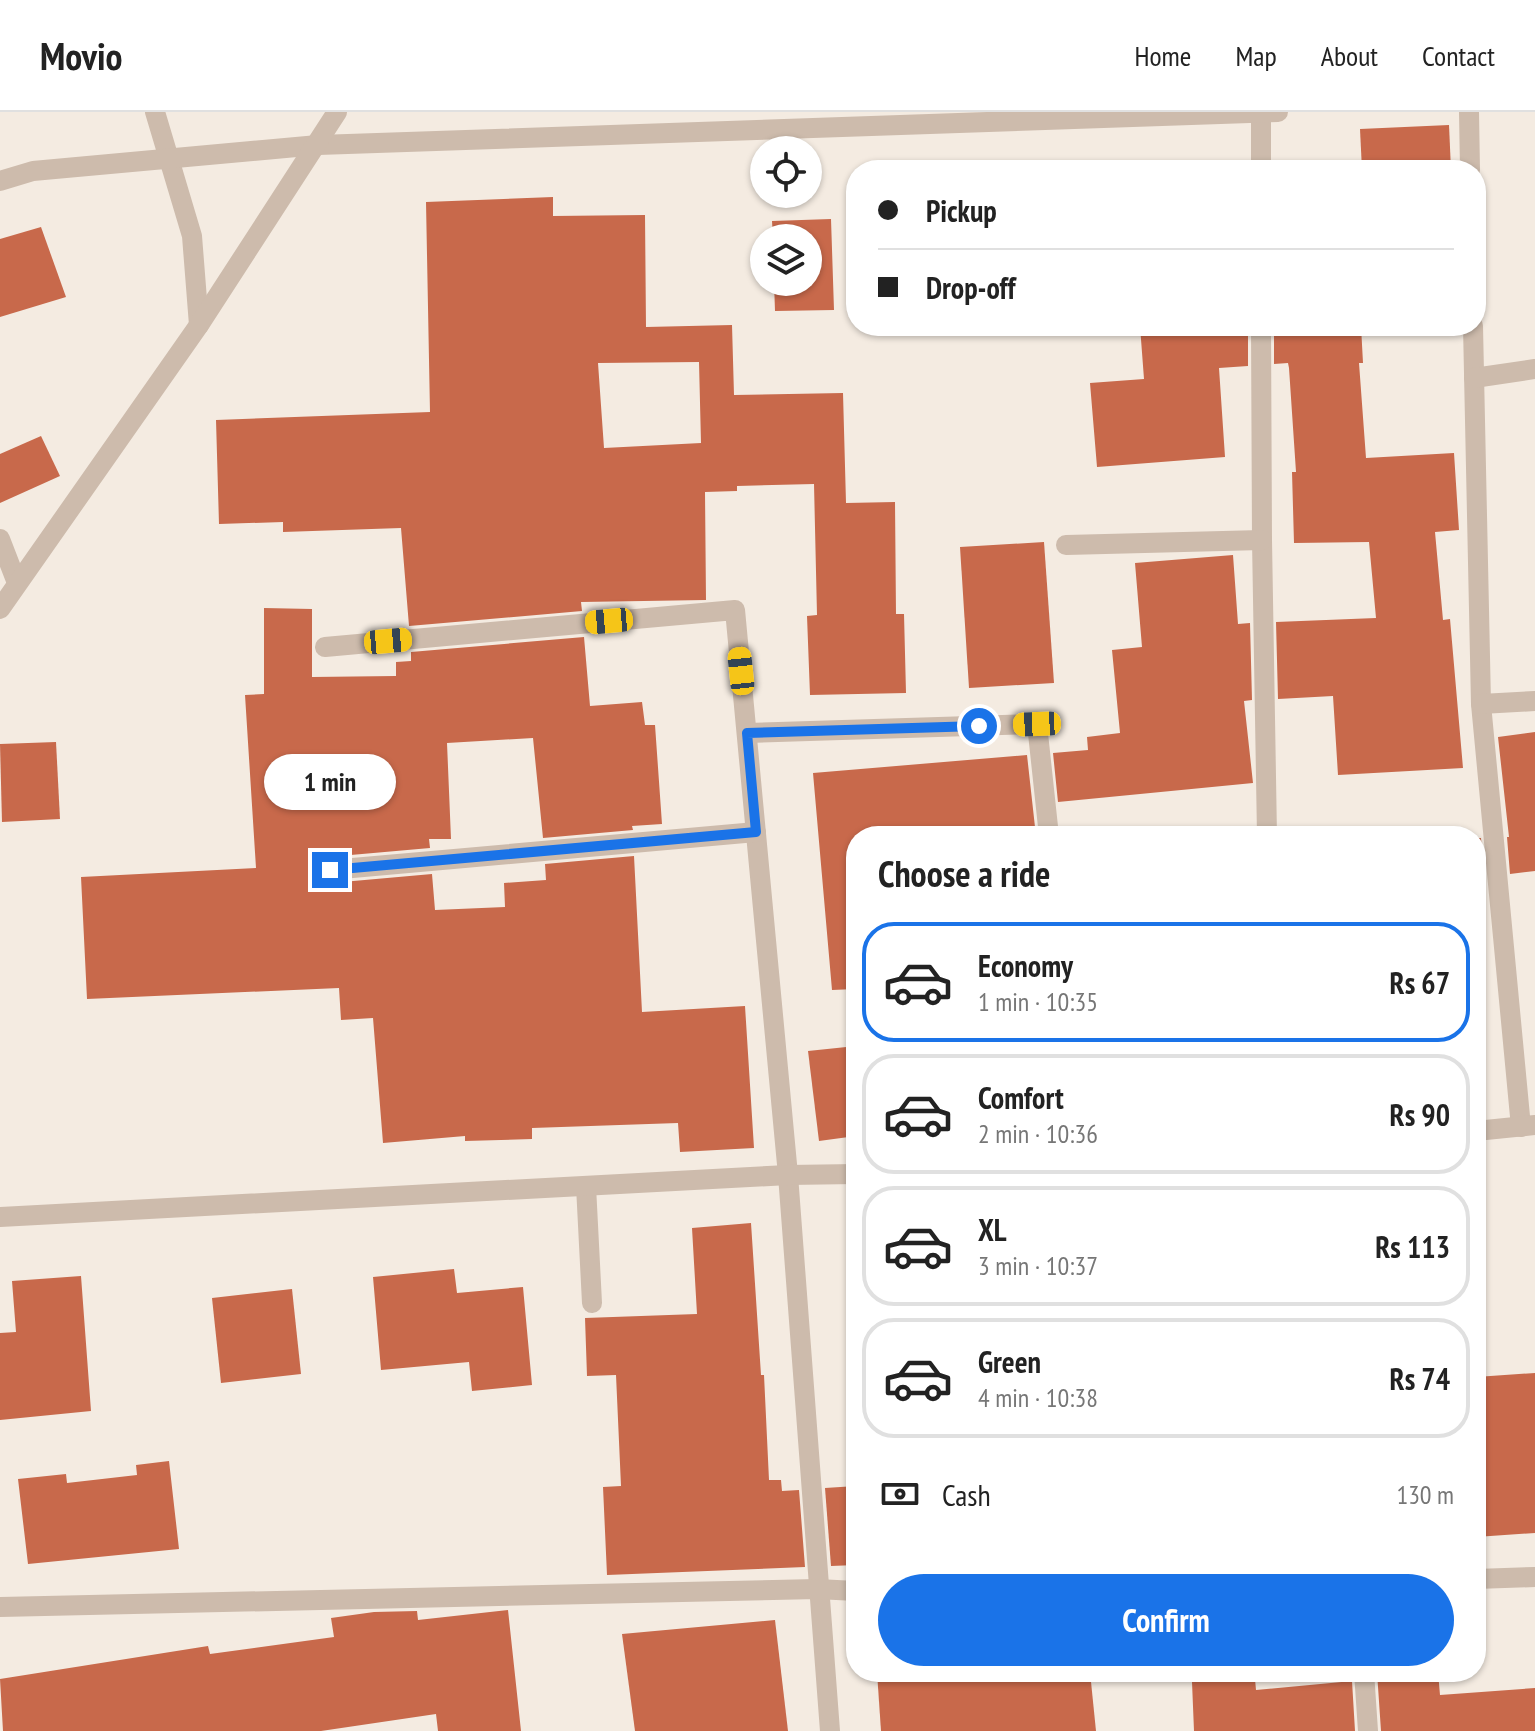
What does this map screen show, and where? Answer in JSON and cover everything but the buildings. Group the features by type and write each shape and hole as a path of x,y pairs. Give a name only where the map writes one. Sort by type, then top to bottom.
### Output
{"street":[{"path":"155,112 192,236 199,325"},
{"path":"0,609 199,325 337,112"},
{"path":"1261,112 1261,160"},
{"path":"0,181 33,171 318,145 1278,112"},
{"path":"1469,112 1470,160"},
{"path":"1261,336 1267,826"},
{"path":"1473,336 1481,704 1528,1126 1486,1130"},
{"path":"1474,378 1535,369"},
{"path":"0,539 17,583"},
{"path":"1066,545 1262,540"},
{"path":"325,647 735,610 788,1175 830,1731"},
{"path":"1481,704 1535,701"},
{"path":"747,733 1037,724 1048,826"},
{"path":"330,870 756,832"},
{"path":"0,1217 846,1174"},
{"path":"586,1186 592,1303"},
{"path":"1486,1579 1535,1577"},
{"path":"0,1607 846,1590"},
{"path":"1365,1682 1368,1731"}],"route":[{"path":"330,870 756,832 747,733 979,726"}]}
